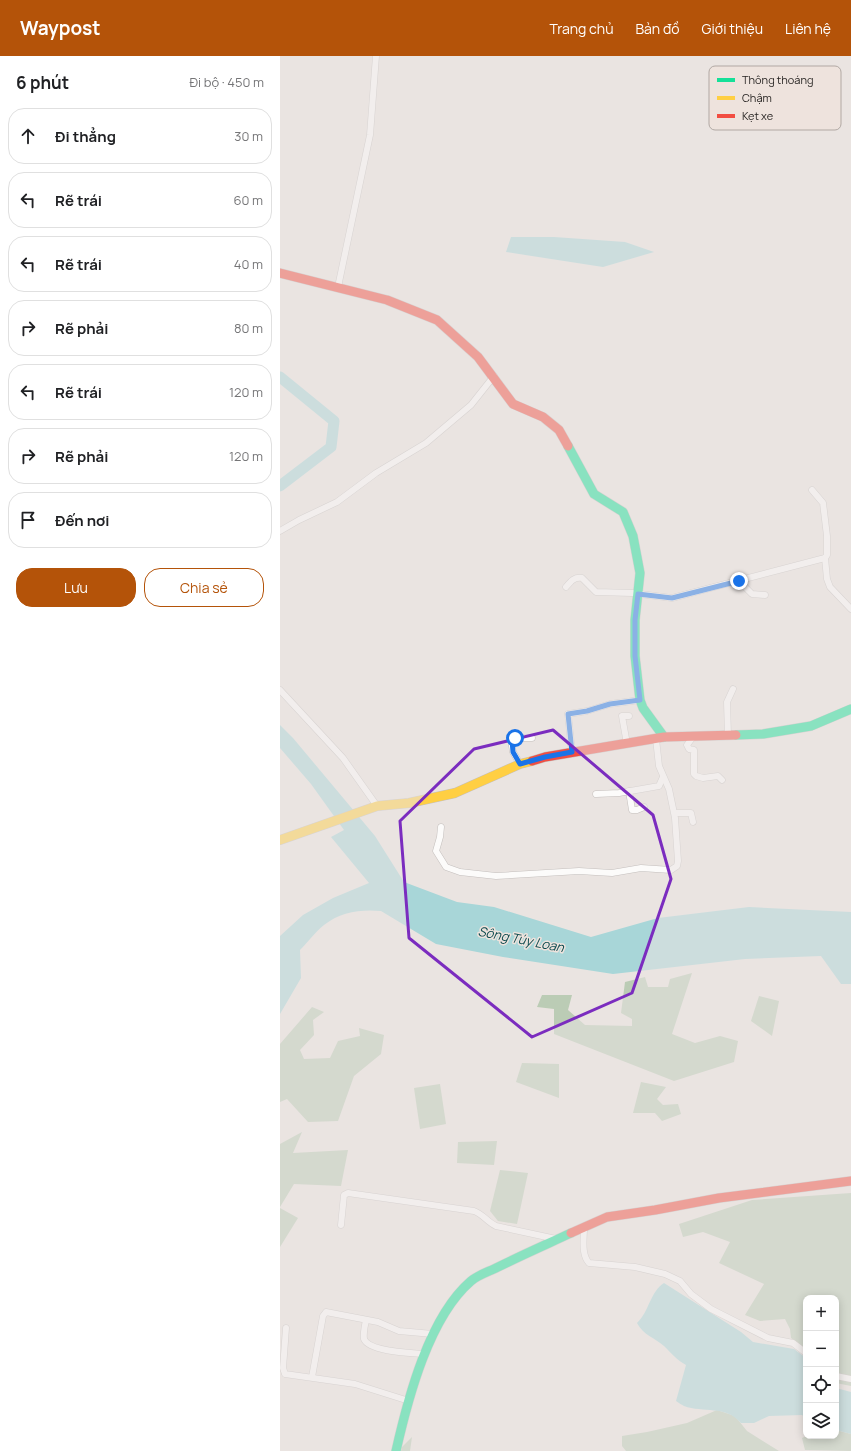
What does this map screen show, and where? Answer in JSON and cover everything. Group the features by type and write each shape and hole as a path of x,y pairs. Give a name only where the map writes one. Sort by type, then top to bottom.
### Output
{"street":[{"path":"338,287 370,135 376,56"},
{"path":"280,272 388,300 438,320 478,357 514,404 543,417 559,430 594,494 623,512 633,536 640,573 635,620 635,656 640,700 660,738 658,760 663,777 669,789 674,814 678,861 677,866 671,870 640,868 612,873 579,871 496,876 460,872 446,867 436,851 441,827"},
{"path":"280,531 337,502 376,473 426,443 471,406 494,376"},
{"path":"812,490 823,503 827,536 827,555 825,558 827,579 830,587 851,609"},
{"path":"566,587 572,579 579,577 582,578 594,592 632,593 672,598 825,558"},
{"path":"739,581 752,594 765,595"},
{"path":"728,736 727,702 733,689"},
{"path":"280,690 342,758 377,806"},
{"path":"572,752 568,714 587,711 610,704 640,700"},
{"path":"280,840 377,806 409,803 455,793 520,764 545,757 660,738 763,734 811,726 851,709"},
{"path":"627,744 622,716 628,716"},
{"path":"693,737 687,745 689,749 694,750 694,774 703,778 718,776 722,780"},
{"path":"520,764 513,752 509,739 532,738"},
{"path":"596,794 619,793 659,786 663,777"},
{"path":"629,791 632,810 634,811 644,807"},
{"path":"674,814 691,813 693,822"},
{"path":"396,1451 409,1401 424,1354 438,1322 452,1302 472,1280 556,1239 607,1217 719,1198 851,1181"},
{"path":"341,1225 344,1195 348,1193 474,1211 496,1226 556,1239"},
{"path":"584,1227 585,1259 589,1263 636,1267 665,1274 680,1281 691,1294 711,1310 768,1338 793,1343 803,1351"},
{"path":"312,1377 324,1314 326,1312 378,1322 399,1331 433,1334"},
{"path":"366,1320 364,1339 369,1345 378,1349 424,1354"},
{"path":"286,1328 284,1372 290,1375 355,1384 409,1401"},
{"path":"839,1377 851,1379"}],"highlighted area":[{"path":"553,730 653,815 671,879 632,993 532,1037 409,938 400,821 474,749"}],"green space":[{"path":"692,973 672,1034 695,1043 720,1036 738,1041 734,1062 674,1081 554,1034 554,1009 537,1007 542,995 572,995 568,1010 585,1025 632,1026 632,1019 621,1013 625,982 645,977 648,987 668,987 670,979"},
{"path":"759,996 779,1001 772,1036 751,1021"},
{"path":"312,1007 324,1012 313,1020 314,1035 300,1050 304,1059 330,1058 338,1041 360,1036 359,1028 384,1035 381,1054 354,1076 338,1121 308,1122 287,1099 280,1102 280,1044"},
{"path":"522,1063 559,1064 559,1098 516,1082"},
{"path":"641,1082 666,1087 657,1099 663,1105 678,1104 681,1114 662,1121 655,1113 633,1113"},
{"path":"440,1084 446,1124 420,1129 414,1088"},
{"path":"302,1132 293,1153 348,1150 341,1186 294,1184 280,1207 280,1144"},
{"path":"497,1141 494,1165 457,1163 458,1142"},
{"path":"500,1170 528,1173 517,1224 498,1221 490,1211"},
{"path":"851,1193 851,1386 839,1384 839,1295 803,1295 803,1347 791,1338 790,1329 785,1319 760,1321 745,1315 764,1284 719,1263 730,1242 703,1232 683,1237 679,1224 752,1200"},
{"path":"280,1208 298,1218 280,1247"},
{"path":"717,1410 735,1416 747,1431 779,1451 626,1451 622,1446 622,1436 687,1423"},
{"path":"839,1431 851,1434 851,1451 805,1450 802,1438 839,1439"},
{"path":"412,1437 410,1451 401,1451 402,1447"}],"water":[{"path":"511,237 554,237 625,242 654,252 603,267 506,252"},
{"path":"280,725 293,738 375,836 404,882 457,902 494,907 591,937 658,918 749,907 851,912 851,984 841,984 821,956 745,959 613,974 503,957 436,944 381,911 358,911 344,914 324,925 300,950 301,978 280,1014 280,936 303,915 333,898 369,883 331,837 344,830 311,784 280,748"},
{"path":"664,1283 741,1332 753,1342 794,1349 803,1356 803,1416 769,1416 754,1423 741,1423 735,1417 728,1414 714,1410 691,1408 676,1401 686,1365 677,1359 661,1343 642,1331 637,1323 659,1287"},
{"path":"839,1389 851,1392 851,1434 839,1431"}],"waterway":[{"name":"Sông Túy Loan","path":"280,377 334,421 331,447 280,486"}],"traffic: fast":[{"path":"568,446 594,494 623,512 633,536 640,573 635,620 635,656 640,700 643,708 664,737"},
{"path":"736,735 763,734 811,726 851,709"},
{"path":"396,1451 407,1407 422,1360 443,1315 456,1296 477,1277 571,1233"}],"traffic: slow":[{"path":"280,840 377,806 409,803 455,793 520,764 532,761"}],"traffic: jam":[{"path":"280,273 387,300 437,320 478,357 513,404 543,417 559,430 568,446"},
{"path":"532,761 545,757 664,737 736,735"},
{"path":"571,1233 607,1217 719,1198 851,1181"}],"route":[{"path":"515,738 512,740 513,752 520,764 572,752 568,714 587,711 610,704 640,700 635,656 635,620 638,594 672,598 739,581"}]}
